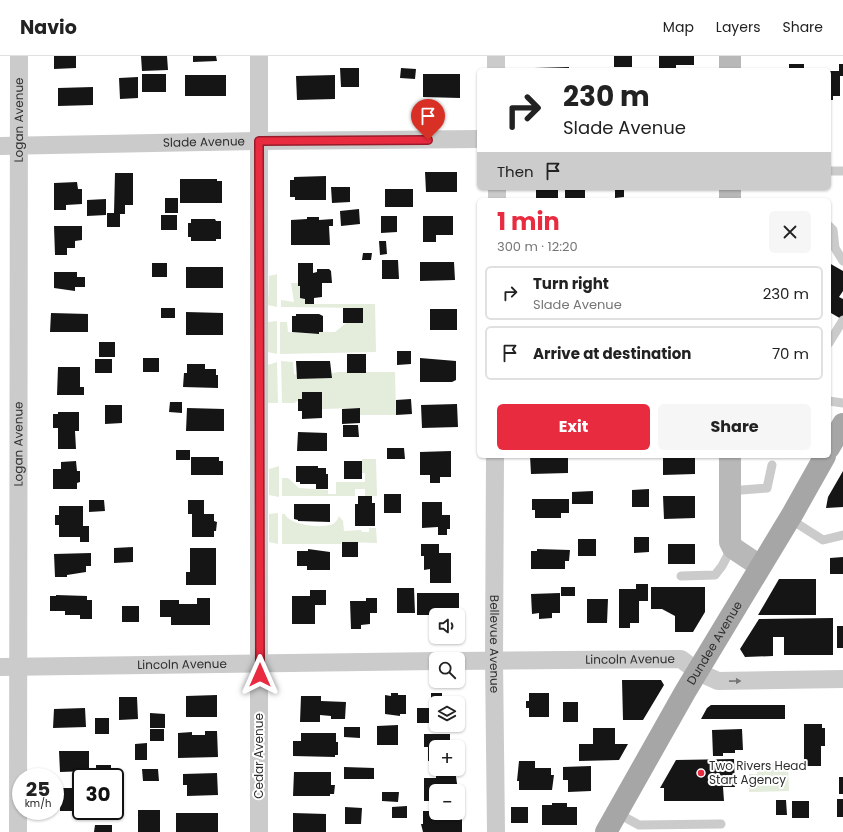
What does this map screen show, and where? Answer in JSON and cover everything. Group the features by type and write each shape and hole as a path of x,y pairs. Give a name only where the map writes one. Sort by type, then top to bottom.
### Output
{"main road":[{"name":"Dundee Avenue","path":"606,832 760,566 825,458"}],"street":[{"name":"Logan Avenue","path":"18,832 19,56"},
{"name":"Cedar Avenue","path":"259,56 259,832"},
{"path":"496,56 496,68"},
{"path":"730,56 730,68"},
{"name":"Slade Avenue","path":"0,146 259,141 477,140"},
{"name":"Bellevue Avenue","path":"495,458 494,660 496,832"},
{"path":"730,458 729,536 732,546 760,566"},
{"name":"Lincoln Avenue","path":"465,661 681,659 698,672 718,681 843,679"},
{"name":"Lincoln Avenue","path":"0,667 260,665 429,661"}],"lane":[{"path":"831,171 843,171"},
{"path":"831,228 833,230 835,248 843,261"},
{"path":"831,340 843,320"},
{"path":"831,401 843,403"},
{"path":"729,491 767,488 772,465"},
{"path":"790,518 823,540 843,535"},
{"path":"681,576 715,575 722,566 732,546"},
{"path":"617,813 639,825 721,824"}],"green space":[{"path":"277,274 277,307 268,305 269,276"},
{"path":"291,283 298,283 305,299 305,304 375,304 376,352 280,354 280,322 287,322 288,332 318,334 319,332 335,332 346,323 362,323 362,308 281,307 281,300 294,302"},
{"path":"277,321 277,354 268,352 268,322"},
{"path":"281,361 293,362 294,374 297,375 297,378 332,378 332,373 339,372 395,372 396,415 360,415 359,408 322,409 321,392 302,392 302,399 294,403 282,403"},
{"path":"277,362 278,403 268,403 268,365"},
{"path":"362,459 376,459 377,496 365,496 365,489 355,489 355,496 282,496 282,478 288,478 299,488 328,490 328,494 336,494 336,482 365,482 365,473 362,473"},
{"path":"279,466 279,497 269,495 269,469"},
{"path":"278,513 278,544 269,542 269,514"},
{"path":"282,514 285,514 293,521 314,526 333,524 339,516 343,521 344,531 361,530 362,532 369,532 369,528 376,528 377,543 341,542 341,544 282,544"},
{"path":"757,763 788,763 789,791 749,792 749,774 757,774"}],"building":[{"path":"54,56 76,56 76,68 54,69"},
{"path":"141,56 167,56 168,70 142,71"},
{"path":"193,56 216,56 217,61 193,62"},
{"path":"614,56 632,56 632,67 614,67"},
{"path":"659,56 694,56 694,65 676,65 676,68 659,68"},
{"path":"789,64 804,64 804,68 789,68"},
{"path":"839,64 843,64 843,76 840,76 840,96 833,96 833,100 831,100 831,71 839,71"},
{"path":"569,67 569,68 534,68"},
{"path":"340,68 359,68 359,87 341,87"},
{"path":"401,68 416,69 415,79 400,78"},
{"path":"142,74 166,74 166,92 142,92"},
{"path":"423,74 460,74 460,98 423,97"},
{"path":"185,75 226,75 226,96 185,96"},
{"path":"335,75 335,99 297,100 296,76"},
{"path":"138,77 138,98 120,99 119,78"},
{"path":"93,87 93,105 58,106 58,88"},
{"path":"425,172 457,172 457,192 426,192"},
{"path":"115,173 133,173 133,205 125,205 125,214 120,214 120,227 107,227 107,213 114,213"},
{"path":"326,176 326,200 295,200 295,197 290,197 290,180 294,180 294,177"},
{"path":"180,179 217,179 217,181 222,181 222,203 180,203"},
{"path":"77,182 78,189 82,189 82,204 66,205 66,210 54,210 54,183"},
{"path":"331,187 350,187 350,202 332,203"},
{"path":"385,189 413,189 413,207 385,207"},
{"path":"536,190 558,190 558,198 536,198"},
{"path":"565,190 585,190 585,198 565,198"},
{"path":"615,190 624,190 624,197 615,198"},
{"path":"165,198 178,198 178,213 165,213"},
{"path":"106,199 106,215 87,216 87,200"},
{"path":"359,209 360,224 341,226 340,211"},
{"path":"161,215 177,215 177,230 161,230"},
{"path":"381,216 397,216 397,232 381,233"},
{"path":"423,216 453,216 453,235 436,235 436,242 423,242"},
{"path":"307,217 319,217 319,220 333,219 333,226 329,226 330,245 291,245 291,220 307,219"},
{"path":"191,219 215,219 216,221 221,221 221,239 216,239 216,241 191,241 191,237 188,237 188,223 191,223"},
{"path":"54,226 82,226 82,240 75,241 75,248 67,248 67,255 55,255"},
{"path":"379,241 386,241 387,254 380,255"},
{"path":"363,253 372,253 371,260 362,260"},
{"path":"382,260 398,260 399,279 382,279"},
{"path":"420,262 454,262 455,280 420,281"},
{"path":"152,263 167,263 167,277 152,277"},
{"path":"298,263 313,263 313,273 317,272 317,269 329,269 331,271 332,283 322,283 322,297 314,298 314,304 305,304 305,299 300,298 300,286 298,286"},
{"path":"831,264 843,271 843,291 839,297 843,299 843,320 831,313"},
{"path":"186,267 223,267 223,288 186,288"},
{"path":"54,272 77,272 77,277 85,277 85,287 75,287 75,291 54,288"},
{"path":"161,308 175,308 175,318 161,318"},
{"path":"343,308 363,308 363,323 343,323"},
{"path":"430,309 457,309 457,330 430,330"},
{"path":"186,312 223,313 223,335 186,335"},
{"path":"51,313 88,314 88,332 50,332"},
{"path":"296,314 319,314 323,316 323,332 319,332 319,334 292,332 292,316 296,316"},
{"path":"99,342 115,342 115,357 99,357"},
{"path":"397,351 411,351 411,364 397,365"},
{"path":"347,354 366,354 366,373 347,373"},
{"path":"143,358 159,358 159,372 143,372"},
{"path":"420,358 456,361 456,380 452,382 420,382"},
{"path":"95,359 112,359 112,373 95,373"},
{"path":"296,361 330,361 332,378 297,379"},
{"path":"187,364 205,364 205,369 216,369 216,375 218,375 218,388 183,387 184,373 187,373"},
{"path":"58,367 80,367 80,387 84,387 84,395 57,395"},
{"path":"302,392 322,392 322,418 302,419 302,411 298,411 298,399 302,399"},
{"path":"411,399 412,414 396,415 396,400"},
{"path":"170,402 182,402 182,413 169,412"},
{"path":"457,404 458,427 422,428 421,405"},
{"path":"105,405 122,405 122,423 105,424"},
{"path":"187,408 224,409 224,431 186,431"},
{"path":"360,408 360,423 342,424 342,409"},
{"path":"58,412 79,412 79,431 75,431 76,449 58,449 58,428 53,428 53,414 58,414"},
{"path":"343,425 358,425 359,437 343,437"},
{"path":"298,432 327,433 327,451 297,451"},
{"path":"387,448 404,448 405,459 387,459"},
{"path":"176,450 190,450 190,460 176,460"},
{"path":"451,451 451,477 440,477 440,483 430,483 430,475 420,475 420,452"},
{"path":"191,457 219,457 219,461 223,461 223,475 191,475"},
{"path":"530,458 568,458 568,473 531,474"},
{"path":"663,458 695,458 695,474 663,475"},
{"path":"76,461 77,471 80,471 80,482 77,483 77,489 53,489 53,469 61,469 61,462"},
{"path":"344,461 362,461 362,479 344,479"},
{"path":"296,466 318,466 318,468 326,468 326,474 328,474 328,489 316,489 316,484 300,484 300,482 296,482"},
{"path":"843,471 843,507 826,508 828,497"},
{"path":"649,489 649,507 632,507 632,490"},
{"path":"593,491 593,504 572,504 572,492"},
{"path":"384,494 401,494 401,513 384,513"},
{"path":"358,496 372,496 372,503 375,503 375,526 355,526 355,504 358,504"},
{"path":"663,496 695,496 695,518 664,519"},
{"path":"532,499 569,499 569,513 561,513 561,518 535,518 535,510 532,510"},
{"path":"89,500 104,500 105,511 89,512"},
{"path":"188,500 204,500 204,514 214,514 214,521 217,522 214,537 192,537 192,514 188,514"},
{"path":"422,502 442,502 442,515 450,515 450,529 447,529 447,535 438,535 438,527 422,528"},
{"path":"294,504 330,504 330,522 298,521 294,519"},
{"path":"59,506 83,506 83,526 89,526 89,542 80,542 80,537 59,537 59,525 55,525 55,515 59,515"},
{"path":"634,537 649,537 649,552 634,553"},
{"path":"578,539 596,539 596,556 578,556"},
{"path":"342,542 358,542 358,557 342,557"},
{"path":"421,544 439,544 439,553 451,553 451,583 430,583 430,569 424,570 424,556 421,556"},
{"path":"668,544 695,544 695,564 668,564"},
{"path":"133,547 133,562 114,563 114,548"},
{"path":"190,548 216,548 216,585 186,585 186,572 190,572"},
{"path":"308,549 330,552 330,570 307,570 307,566 297,566 297,551 308,551"},
{"path":"537,549 570,550 569,561 565,561 565,569 531,569 531,551 537,551"},
{"path":"91,553 91,566 86,566 86,572 67,575 67,577 55,577 54,554"},
{"path":"843,557 843,574 830,574 830,558"},
{"path":"779,579 816,579 816,615 758,615"},
{"path":"636,584 648,584 648,601 639,601 639,623 630,623 630,628 619,628 619,589 636,589"},
{"path":"561,587 575,587 575,596 561,596"},
{"path":"651,587 705,587 705,612 693,632 675,632 675,616 662,609 651,609"},
{"path":"397,588 414,588 415,613 397,613"},
{"path":"310,590 326,590 326,605 315,605 315,624 292,624 292,596 310,596"},
{"path":"417,593 459,593 459,608 429,608 429,615 417,615"},
{"path":"560,593 560,613 552,613 552,618 539,619 539,613 532,614 531,594"},
{"path":"50,596 87,596 87,600 92,600 92,619 80,619 80,615 65,615 65,611 50,611"},
{"path":"197,598 210,598 210,625 171,625 171,617 160,617 160,600 179,600 179,604 197,604"},
{"path":"366,598 377,598 377,613 370,613 370,624 361,625 361,629 351,629 350,601 366,601"},
{"path":"587,599 608,599 607,623 587,623"},
{"path":"122,606 139,606 139,622 122,622"},
{"path":"833,618 833,655 784,655 784,637 773,637 773,656 745,657 740,649 759,619"},
{"path":"837,626 843,626 843,648 837,648"},
{"path":"622,680 661,680 664,685 643,720 623,720"},
{"path":"391,693 406,695 406,714 400,714 400,716 385,714 385,695 391,696"},
{"path":"431,693 442,693 442,696 431,696"},
{"path":"529,693 549,693 549,717 529,717 529,708 526,708 526,701 529,701"},
{"path":"217,695 217,717 186,717 186,696"},
{"path":"301,696 321,696 321,701 346,702 345,719 331,719 331,716 320,715 320,722 300,722"},
{"path":"119,697 137,697 138,719 119,720"},
{"path":"563,702 578,702 578,722 563,722"},
{"path":"711,705 785,705 785,719 701,719 707,708"},
{"path":"85,708 86,727 53,728 54,709"},
{"path":"417,708 429,708 429,723 417,723"},
{"path":"150,713 165,714 165,728 150,728"},
{"path":"95,718 109,718 109,734 95,734"},
{"path":"804,724 822,724 822,728 825,728 825,746 821,746 821,766 804,766"},
{"path":"398,725 398,745 377,745 377,726"},
{"path":"344,727 360,727 360,738 344,737"},
{"path":"593,728 615,728 615,744 628,744 619,760 579,761 579,744 593,744"},
{"path":"150,729 164,729 164,741 150,741"},
{"path":"742,729 743,750 735,750 735,753 723,753 723,756 713,756 712,730"},
{"path":"205,731 217,731 218,757 178,758 178,733 192,732 192,735 205,735"},
{"path":"301,733 336,733 338,755 335,755 335,757 293,756 293,741 301,741"},
{"path":"424,734 450,734 450,740 429,740 429,761 428,747 424,747"},
{"path":"147,743 147,760 135,760 135,744"},
{"path":"59,751 89,751 89,768 72,768 72,772 64,772 64,768 60,768"},
{"name":"Two Rivers Head Start Agency","path":"734,759 735,787 723,787 724,801 664,801 664,788 660,788 676,760"},
{"path":"519,761 535,761 535,768 551,768 551,775 554,775 552,790 519,790 519,781 517,781"},
{"path":"741,763 750,764 750,768 741,768"},
{"path":"96,765 111,765 111,768 96,768"},
{"path":"591,766 591,791 568,792 568,780 563,780 563,767"},
{"path":"344,767 374,768 374,779 344,779"},
{"path":"142,769 158,769 159,781 143,781"},
{"path":"294,772 331,772 331,785 335,785 334,794 330,794 330,796 293,796"},
{"path":"217,773 218,795 187,796 187,785 183,785 183,774"},
{"path":"436,776 456,776 457,784 429,784 429,801 424,801 424,778 436,778"},
{"path":"839,777 843,777 843,794 839,794"},
{"path":"64,788 72,788 72,811 64,811"},
{"path":"382,792 399,792 398,802 382,801"},
{"path":"837,799 843,799 843,817 837,817"},
{"path":"776,800 786,800 787,815 776,815"},
{"path":"792,801 809,801 809,818 792,818"},
{"path":"552,803 567,803 567,807 577,807 577,825 542,825 542,805 552,805"},
{"path":"407,806 407,818 392,818 392,807"},
{"path":"345,807 362,808 361,824 345,824"},
{"path":"511,807 528,807 528,823 511,823"},
{"path":"138,810 160,810 160,832 138,832"},
{"path":"423,811 429,811 429,820 462,820 462,832 423,832 421,824 423,824"},
{"path":"176,813 218,813 218,832 176,832"},
{"path":"293,813 326,814 326,832 293,832"},
{"path":"95,825 112,825 112,832 94,832"}],"place":[{"name":"Two Rivers Head Start Agency","path":"701,773"}],"route":[{"path":"260,675 259,141 428,140"}]}
